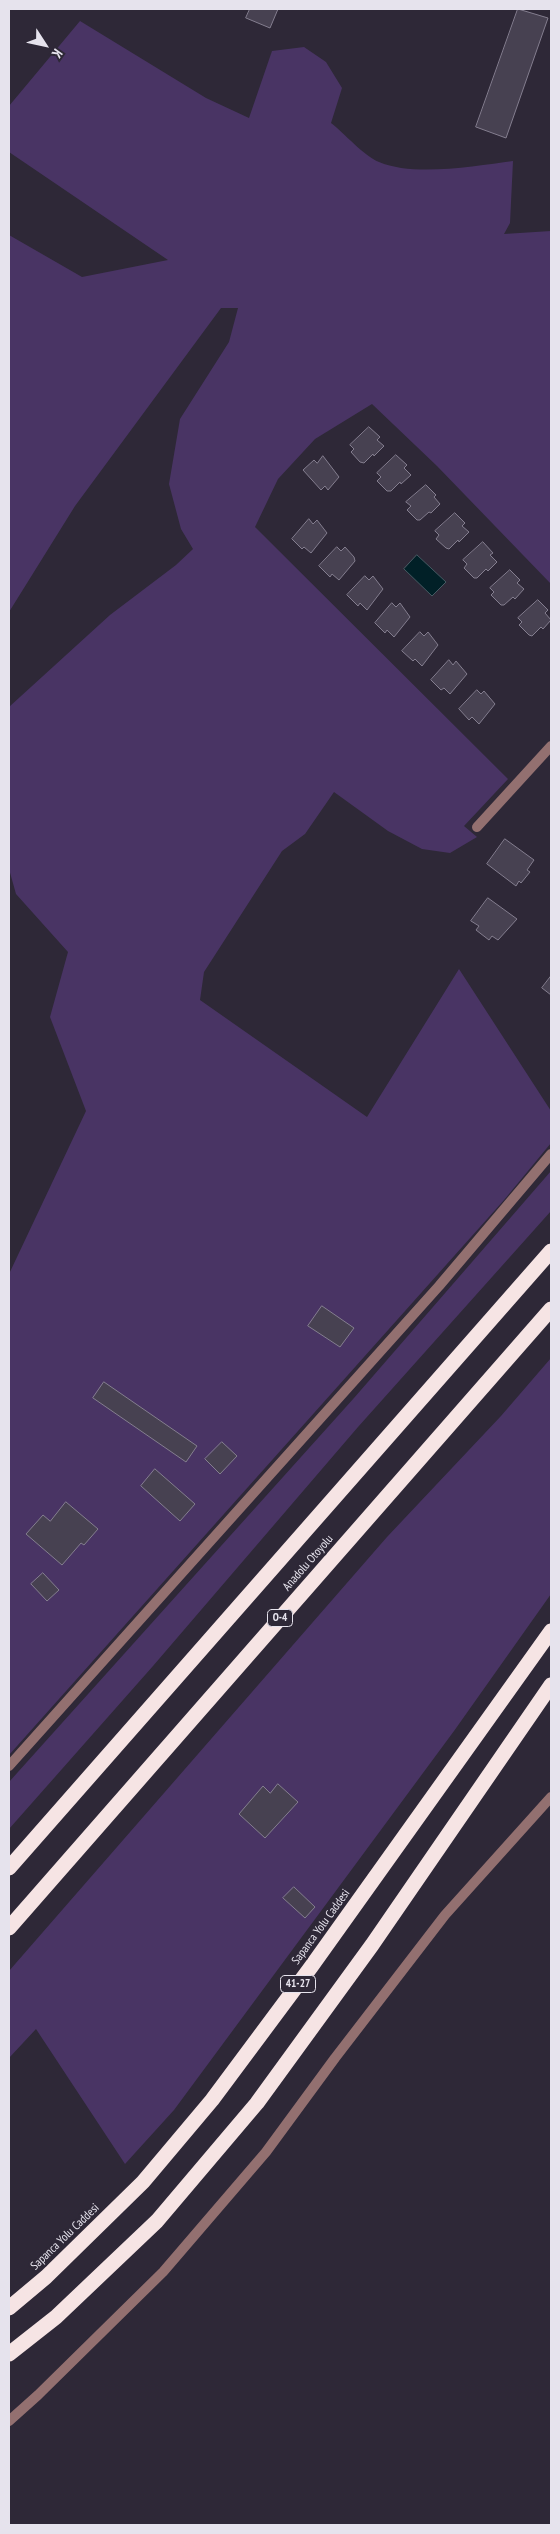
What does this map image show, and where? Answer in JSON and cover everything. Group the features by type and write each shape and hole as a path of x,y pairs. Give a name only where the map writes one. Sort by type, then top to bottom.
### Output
{"highway":[{"name":"Anadolu Otoyolu","path":"9,1868 551,1251"},
{"name":"Anadolu Otoyolu","path":"9,1928 551,1309"},
{"name":"Sapanca Yolu Caddesi","path":"9,2308 46,2277 143,2182 212,2100 316,1960 551,1631"},
{"path":"9,2354 56,2317 157,2222 257,2103 372,1945 551,1685"}],"street":[{"path":"477,827 551,746"},
{"path":"9,1766 439,1286 551,1154"},
{"path":"9,2421 38,2396 164,2272 266,2152 335,2058 446,1915 551,1797"}],"shaded area":[{"path":"80,21 206,98 249,118 272,51 304,47 326,62 342,88 331,123 367,155 379,162 393,166 427,170 513,161 510,223 504,234 551,231 551,584 437,466 372,404 315,439 278,479 255,527 508,779 464,826 477,837 450,853 422,849 388,831 334,792 305,834 282,851 204,972 200,1000 367,1117 459,969 551,1111 551,1143 504,1200 9,1755 9,1274 86,1111 50,1017 68,952 16,894 9,869 9,707 110,615 176,565 193,549 181,529 169,484 180,419 229,342 238,308 221,308 75,506 9,612 9,235 82,277 168,260 9,152 9,106"},
{"path":"417,555 446,582 432,596 404,569"},
{"path":"551,1171 551,1211 358,1427 153,1666 9,1829 9,1782 354,1398"},
{"path":"551,1358 551,1594 454,1731 174,2110 125,2164 36,2029 9,2058 9,1971 387,1537 501,1416"}],"building":[{"path":"250,9 278,9 270,28 246,18"},
{"path":"518,9 548,18 506,138 476,127"},
{"path":"369,427 380,437 377,440 384,446 364,463 360,462 351,452 354,449 350,445"},
{"path":"396,455 407,465 404,468 411,475 391,491 387,491 377,481 381,477 377,473"},
{"path":"323,456 339,477 328,490 325,486 321,490 303,470 314,460 317,463"},
{"path":"426,485 436,495 434,497 440,504 431,513 429,512 420,520 417,520 407,510 411,506 406,502"},
{"path":"455,513 465,523 462,526 469,532 449,549 436,539 439,535 435,531"},
{"path":"309,519 313,524 317,520 327,533 311,553 304,547 302,549 292,539"},
{"path":"483,542 493,553 490,555 497,562 488,571 486,569 477,578 474,578 464,568 467,564 463,560"},
{"path":"337,547 341,551 345,547 354,557 355,561 339,580 332,574 330,577 319,566"},
{"path":"510,570 520,580 517,583 524,589 515,599 513,597 504,605 501,605 491,595 494,592 490,588"},
{"path":"365,576 369,580 373,576 383,589 367,610 360,603 358,606 347,595"},
{"path":"538,600 548,610 545,613 551,620 543,629 541,627 532,636 519,625 522,622 518,618"},
{"path":"392,603 396,607 400,603 410,617 394,637 387,630 385,633 375,623"},
{"path":"420,632 424,636 428,632 438,645 422,666 402,651"},
{"path":"449,660 453,665 456,661 467,674 450,694 444,688 441,690 431,680"},
{"path":"477,690 481,694 484,691 495,704 479,724 472,717 469,720 459,709"},
{"path":"505,839 534,860 527,870 530,872 516,886 487,864"},
{"path":"488,898 517,919 498,940 492,936 489,940 476,930 479,926 471,921"},
{"path":"551,976 551,995 542,988"},
{"path":"322,1306 354,1328 340,1347 308,1326"},
{"path":"104,1382 197,1446 186,1462 93,1398"},
{"path":"222,1442 237,1456 220,1474 205,1459"},
{"path":"155,1469 195,1504 180,1521 141,1486"},
{"path":"66,1502 98,1529 84,1545 81,1543 62,1565 26,1534 43,1515 50,1521"},
{"path":"43,1573 59,1590 47,1601 31,1584"},
{"path":"278,1784 298,1802 265,1838 239,1814 263,1786 270,1793"},
{"path":"294,1887 315,1907 305,1918 283,1898"}]}
